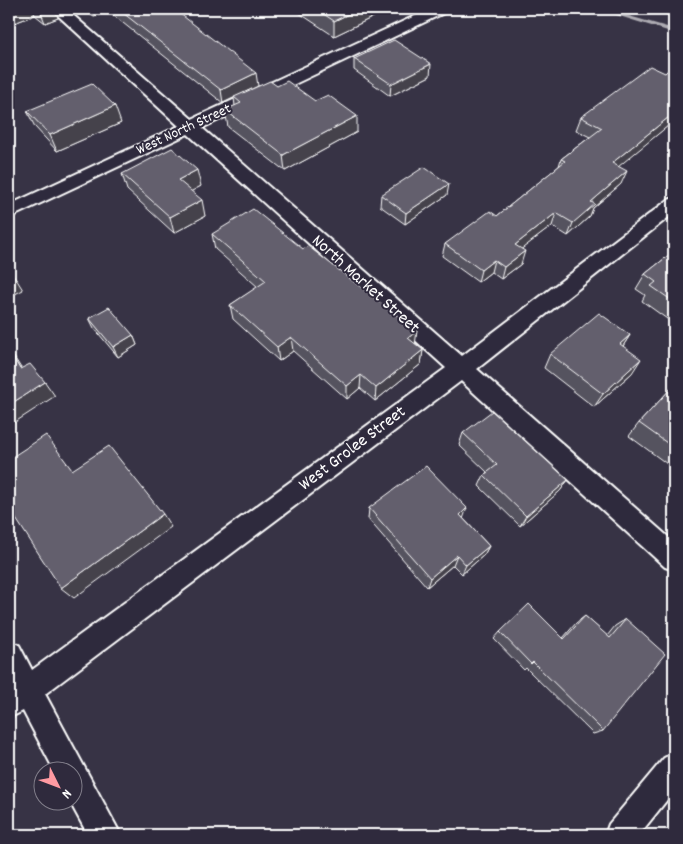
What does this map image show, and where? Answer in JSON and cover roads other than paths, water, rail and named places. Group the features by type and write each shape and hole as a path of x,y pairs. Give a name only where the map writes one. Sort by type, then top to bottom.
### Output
{"street":[{"name":"North Market Street","path":"58,9 460,370 674,558"},
{"name":"West North Street","path":"9,212 441,9"},
{"name":"West Grolee Street","path":"18,697 460,370 674,204"},
{"path":"9,655 18,697 64,762"},
{"path":"620,835 674,768"},
{"path":"82,792 105,835"}],"waterway":[{"path":"600,9 674,31"}]}
